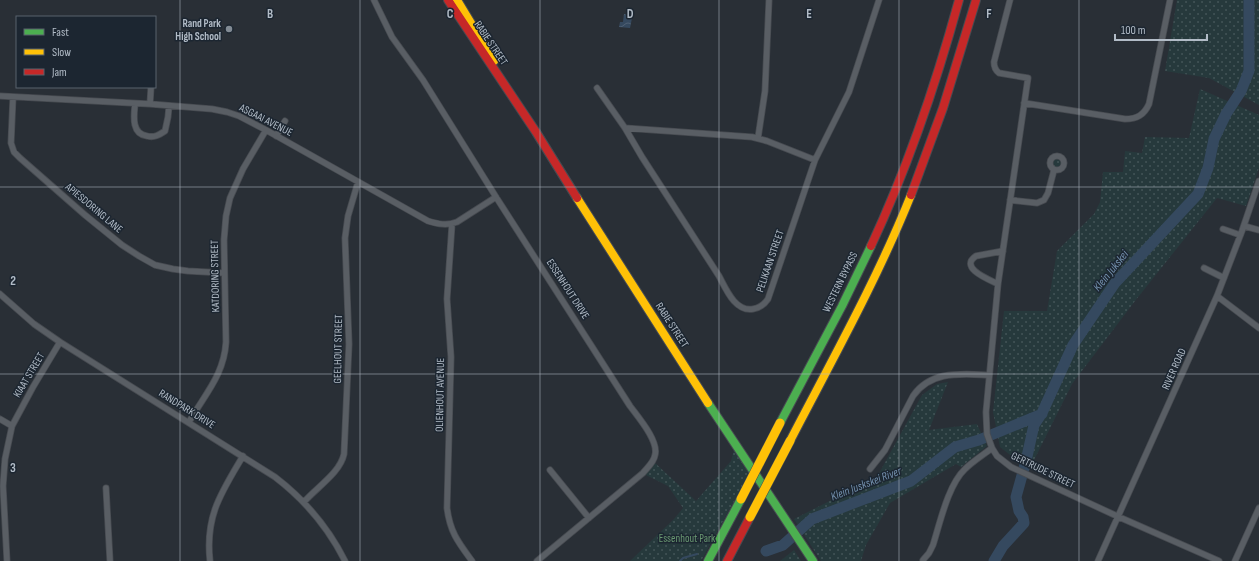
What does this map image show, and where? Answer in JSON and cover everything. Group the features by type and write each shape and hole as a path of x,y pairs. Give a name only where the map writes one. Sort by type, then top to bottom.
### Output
{"main road":[{"name":"RABIE STREET","path":"448,0 515,99 724,429 813,561"},
{"name":"RABIE STREET","path":"457,0 502,73 515,99"},
{"name":"WESTERN BYPASS","path":"708,561 858,273 887,210 914,142 934,84 959,0"},
{"path":"727,561 874,279 904,212 930,147 976,0"}],"street":[{"name":"ESSENHOUT DRIVE","path":"374,0 392,37 423,80 655,445 655,455 647,469 538,561"},
{"path":"758,138 765,91 769,0"},
{"name":"PELIKAAN STREET","path":"597,88 625,128 642,157 737,304 746,309 756,309 761,307 768,299 814,160 849,92 879,0"},
{"name":"GERTRUDE STREET","path":"1010,0 994,66 999,73 1028,78 998,284 986,412 987,434 991,445 995,454 1001,460 1014,468 1218,561"},
{"path":"1024,103 1125,118 1137,118 1144,113 1149,104 1170,0"},
{"path":"150,104 151,88"},
{"name":"ASGAAI AVENUE","path":"0,96 150,104 212,109 227,112 266,130 428,220 436,223 452,224"},
{"name":"APIESDORING LANE","path":"13,97 11,143 14,152 85,215 122,245 155,265 182,271 224,273"},
{"path":"136,104 134,120 136,127 138,132 143,136 149,137 156,136 165,131 168,117 168,106"},
{"path":"276,136 285,121"},
{"path":"625,128 758,138 814,160"},
{"name":"KATDORING STREET","path":"190,422 217,377 225,357 224,230 230,198 245,164 266,130"},
{"path":"1010,200 1037,203 1044,200 1054,170"},
{"name":"RIVER ROAD","path":"1098,561 1217,296 1256,196 1259,181"},
{"name":"GEELHOUT STREET","path":"304,502 339,468 343,461 349,344 345,238 348,216 358,182"},
{"path":"452,224 465,218 496,197"},
{"name":"OLIENHOUT AVENUE","path":"452,224 447,299 451,357 447,508 451,528 472,561"},
{"path":"1244,226 1259,230"},
{"path":"1223,229 1240,235"},
{"path":"998,284 976,273 971,268 971,265 972,259 976,256 1003,251"},
{"path":"1204,268 1224,278"},
{"name":"RANDPARK DRIVE","path":"0,294 34,324 60,342 190,422 275,477 304,502 323,524 345,561"},
{"path":"1217,296 1259,328"},
{"name":"KIAAT STREET","path":"7,561 1,486 12,426 60,342"},
{"path":"870,469 885,450 913,396 923,385 930,380 947,375 989,375"},
{"path":"0,419 12,426"},
{"path":"923,560 934,545 950,495 957,479 964,469 991,445"},
{"path":"210,561 209,538 214,510 221,493 242,456"},
{"path":"550,470 589,518"},
{"path":"106,488 110,561"},
{"path":"1235,561 1259,508"}],"green space":[{"path":"1177,0 1259,0 1259,105 1209,78 1165,71"},
{"path":"1200,89 1259,115 1259,168 1246,206 1217,198 1135,301 1072,384 1029,470 1000,447 993,412 1004,311 1047,311 1057,251 1094,214 1100,202 1103,172 1123,172 1125,151 1142,153 1145,137 1189,138"},
{"path":"1055,158 1059,158 1061,159 1061,167 1055,168 1052,165 1052,161"},
{"path":"948,382 929,430 977,424 987,446 961,467 956,464 890,503 866,545 861,561 821,561 794,519 877,477 922,395 937,384"},
{"name":"Essenhout Park","path":"735,446 753,467 701,561 630,561 674,519 683,508 668,486 644,474 654,462 696,501 731,461"},
{"path":"794,550 801,561 780,561"}],"water":[{"path":"624,14 629,15 628,17 632,18 630,28 619,27 620,22 623,22"}],"waterway":[{"name":"Klein Jukskei","path":"994,561 1003,546 1024,523 1023,517 1019,511 1016,497 1034,425 1042,413 1073,345 1115,283 1198,194 1208,168 1214,139 1226,114 1241,91 1249,71 1249,0"},
{"name":"Klein Juskskei River","path":"766,551 783,545 812,519 911,481 955,447 979,440 1042,414"},
{"path":"680,561 683,558 697,554"}],"traffic: fast":[{"path":"780,423 842,306 871,246"},
{"path":"708,403 813,561"},
{"path":"708,561 741,499"}],"traffic: slow":[{"path":"457,0 494,61"},
{"path":"790,441 869,289 911,195"},
{"path":"577,198 708,403"},
{"path":"741,499 780,423"},
{"path":"750,517 790,441"}],"traffic: jam":[{"path":"448,0 536,132 577,198"},
{"path":"871,246 909,156 941,63 959,0"},
{"path":"911,195 943,108 976,0"},
{"path":"727,561 750,517"}],"place":[{"name":"Rand Park High School","path":"229,29"}]}
